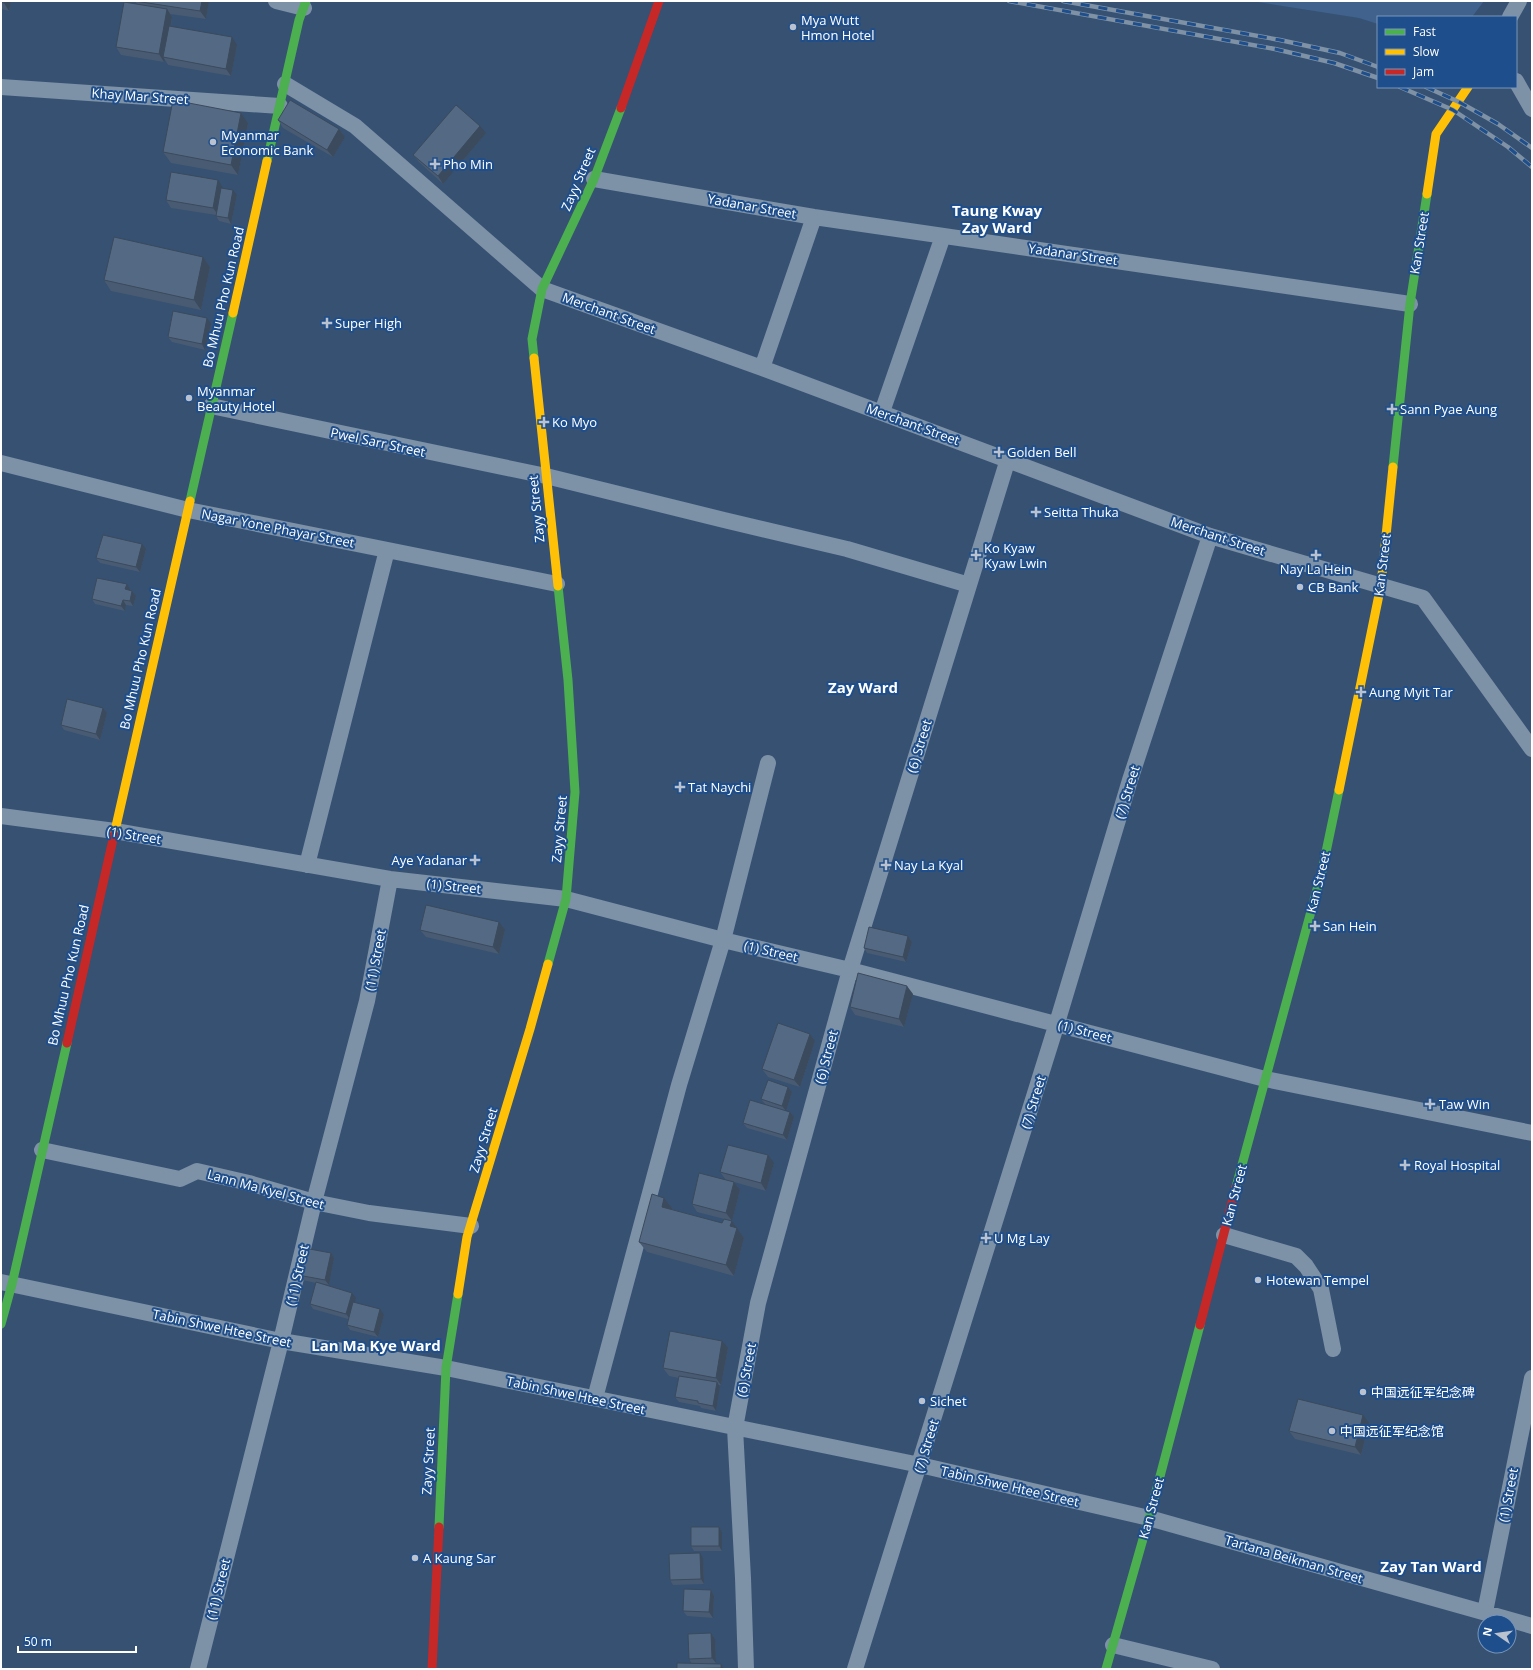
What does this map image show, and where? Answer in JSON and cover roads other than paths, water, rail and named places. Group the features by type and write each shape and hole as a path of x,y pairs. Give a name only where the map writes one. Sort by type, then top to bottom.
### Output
{"street":[{"path":"276,1 305,4"},
{"name":"Zayy Street","path":"432,1669 446,1368 467,1237 530,1030 566,899 575,792 568,680 532,339 542,290 594,179 641,55 659,1"},
{"path":"1511,16 1519,1"},
{"name":"Bo Mhuu Pho Kun Road","path":"1,1324 6,1283 42,1150 299,20 305,4"},
{"path":"1517,83 1532,109"},
{"name":"Merchant Street","path":"285,84 355,126 542,290 882,412 1210,536 1381,584 1423,598 1532,749"},
{"name":"Khay Mar Street","path":"1,87 280,106"},
{"name":"Kan Street","path":"1106,1669 1149,1518 1265,1079 1322,871 1381,584 1410,304 1436,134 1467,88"},
{"name":"Yadanar Street","path":"594,179 814,217 1410,304"},
{"path":"762,368 814,217"},
{"path":"882,412 943,236"},
{"name":"Pwel Sarr Street","path":"212,406 546,476 847,549 969,585"},
{"name":"(6) Street","path":"746,1669 735,1428 758,1303 850,970 1008,459"},
{"name":"Nagar Yone Phayar Street","path":"1,463 188,510 557,584"},
{"name":"(7) Street","path":"856,1669 1057,1023 1130,780 1210,536"},
{"path":"307,865 386,550"},
{"path":"595,1398 679,1085 723,940 768,763"},
{"name":"(1) Street","path":"1,816 115,832 390,879 566,899 723,940 850,970 1057,1023 1265,1079 1532,1133"},
{"name":"(11) Street","path":"198,1669 281,1341 314,1202 367,1001 390,879"},
{"name":"Lann Ma Kyel Street","path":"42,1150 180,1179 197,1170 314,1202 369,1212 471,1226"},
{"path":"1224,1235 1296,1256 1306,1266 1321,1289 1333,1349"},
{"name":"Tabin Shwe Htee Street","path":"6,1283 281,1341 446,1368 595,1398 920,1465 1149,1518"},
{"name":"(1) Street","path":"1485,1612 1532,1378"},
{"name":"Tartana Beikman Street","path":"1149,1518 1532,1626"},
{"path":"1113,1645 1212,1669"}],"water":[{"path":"1251,1 1484,1 1473,16 1377,16 1377,24 1359,18"}],"railway":[{"path":"1009,1 1275,49 1334,63 1377,78"},
{"path":"1063,1 1280,40 1340,53 1377,67"},
{"path":"1402,88 1453,110 1508,147 1532,167"},
{"path":"1428,88 1459,102 1498,124 1532,148"}],"place":[{"name":"Mya Wutt Hmon Hotel","path":"793,27"},
{"name":"Myanmar Economic Bank","path":"213,142"},
{"name":"Pho Min","path":"435,164"},
{"name":"Super High","path":"327,323"},
{"name":"Myanmar Beauty Hotel","path":"189,398"},
{"name":"Sann Pyae Aung","path":"1392,409"},
{"name":"Ko Myo","path":"544,422"},
{"name":"Golden Bell","path":"999,452"},
{"name":"Seitta Thuka","path":"1036,512"},
{"name":"Ko Kyaw Kyaw Lwin","path":"976,555"},
{"name":"Nay La Hein","path":"1316,555"},
{"name":"CB Bank","path":"1300,587"},
{"name":"Aung Myit Tar","path":"1361,692"},
{"name":"Tat Naychi","path":"680,787"},
{"name":"Aye Yadanar","path":"475,860"},
{"name":"Nay La Kyal","path":"886,865"},
{"name":"San Hein","path":"1315,926"},
{"name":"Taw Win","path":"1430,1104"},
{"name":"Royal Hospital","path":"1405,1165"},
{"name":"U Mg Lay","path":"986,1238"},
{"name":"Hotewan Tempel","path":"1258,1280"},
{"name":"中国远征军纪念碑","path":"1363,1392"},
{"name":"Sichet","path":"922,1401"},
{"name":"中国远征军纪念馆","path":"1332,1431"},
{"name":"A Kaung Sar","path":"415,1558"}],"district":[{"name":"Taung Kway Zay Ward","path":"997,220"},
{"name":"Zay Ward","path":"863,688"},
{"name":"Lan Ma Kye Ward","path":"376,1346"},
{"name":"Zay Tan Ward","path":"1431,1567"}]}
